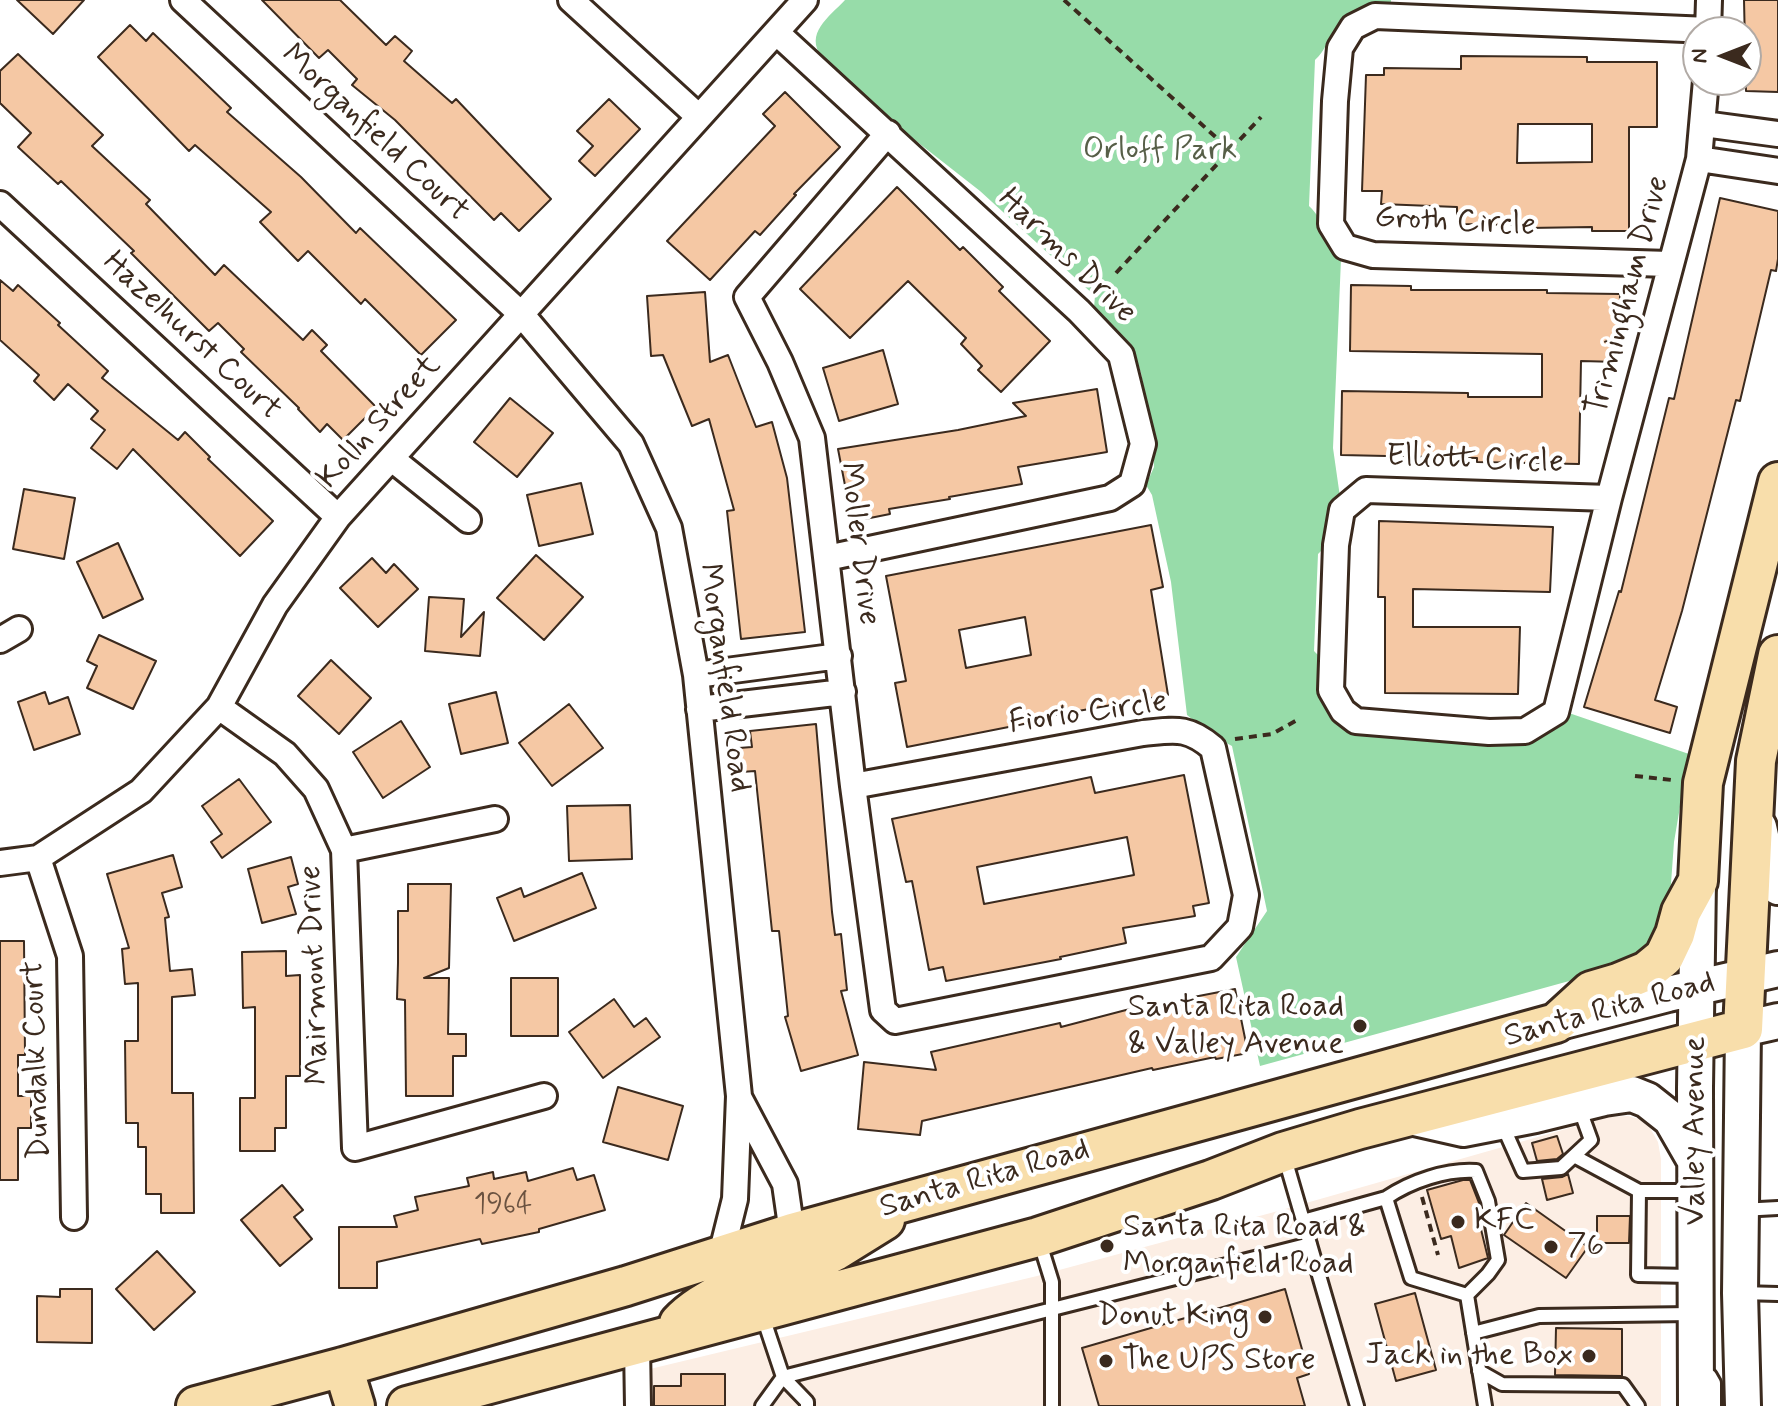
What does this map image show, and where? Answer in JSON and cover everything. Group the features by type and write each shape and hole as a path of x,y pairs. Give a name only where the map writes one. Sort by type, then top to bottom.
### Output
{"main road":[{"name":"Valley Avenue","path":"1696,1391 1696,1041 1703,783 1778,482"},
{"name":"Valley Avenue","path":"1743,1406 1741,1210 1761,1025 1762,972 1754,805 1756,761 1778,655"},
{"path":"1754,805 1768,867 1778,887"},
{"path":"1556,1023 1591,991 1647,971 1664,957 1681,912 1698,881"},
{"name":"Santa Rita Road","path":"196,1406 626,1286 792,1233 1556,1023 1762,972"},
{"name":"Santa Rita Road","path":"407,1406 1038,1237 1211,1180 1283,1152 1761,1025"},
{"path":"1410,1117 1463,1129 1632,1094 1647,1100 1671,1119 1695,1176"},
{"path":"761,1311 794,1272 835,1251 918,1199"},
{"path":"651,1341 689,1312 764,1265 792,1233"},
{"path":"343,1367 355,1406"}],"street":[{"name":"Morganfield Court","path":"183,0 522,315"},
{"path":"571,0 699,117"},
{"name":"Kolln Street","path":"0,863 38,858 141,791 219,707 275,605 338,517 805,0"},
{"name":"Groth Circle","path":"1669,264 1373,255 1345,247 1331,224 1335,101 1340,48 1353,27 1375,16 1682,30"},
{"name":"Harms Drive","path":"777,33 1079,311 1121,355 1143,444 1132,484 1110,498 827,558"},
{"name":"Trimingham Drive","path":"1556,712 1669,264 1699,159 1705,96"},
{"path":"1704,124 1778,134"},
{"name":"Moller Drive","path":"888,133 747,297 780,362 812,438 883,1010 895,1021"},
{"path":"1699,159 1778,171"},
{"name":"Hazelhurst Court","path":"0,204 338,517"},
{"name":"Morganfield Road","path":"522,315 631,444 669,528 696,675 739,1096 735,1199 721,1255"},
{"path":"392,459 468,520"},
{"name":"Elliott Circle","path":"1556,712 1525,731 1489,732 1356,721 1343,711 1331,690 1336,545 1342,510 1366,490 1609,498"},
{"path":"696,675 839,656"},
{"path":"699,709 843,692"},
{"name":"Mairmont Drive","path":"219,707 285,754 316,789 344,850 355,1148 544,1096"},
{"name":"Fiorio Circle","path":"853,786 1143,733 1177,730 1197,735 1213,748 1246,895 1240,927 1211,958 895,1021"},
{"path":"344,850 495,819"},
{"name":"Dundalk Court","path":"38,858 70,956 74,1217"},
{"name":"Morganfield Road","path":"739,1096 785,1184 792,1233"},
{"path":"638,1406 651,1341"}],"lane":[{"path":"1501,1121 1523,1171 1561,1168 1591,1140 1577,1104"},
{"path":"1283,1152 1357,1406"},
{"path":"1574,1156 1639,1191 1695,1176"},
{"path":"1303,1221 1386,1198 1397,1190 1456,1170 1476,1171 1488,1201 1498,1260 1467,1295"},
{"path":"1639,1191 1638,1275 1695,1276"},
{"path":"1386,1198 1411,1278 1467,1295"},
{"path":"1741,1210 1778,1208"},
{"path":"1038,1237 1052,1282 1052,1406"},
{"path":"762,1406 783,1377 1310,1244"},
{"path":"1740,1293 1778,1294"},
{"path":"1467,1295 1485,1406"},
{"path":"761,1311 783,1377 807,1402 807,1406"},
{"path":"1473,1333 1539,1316 1695,1314"},
{"path":"1479,1371 1502,1384 1623,1385 1638,1406"},
{"path":"1696,1391 1712,1378 1714,1406"}],"path":[{"path":"1064,0 1230,150"},
{"path":"1116,273 1261,117"},
{"path":"1233,739 1272,734 1299,719"},
{"path":"1635,776 1703,783"},
{"path":"1418,1183 1438,1255"}],"shaded area":[{"path":"1608,1117 1639,1119 1650,1128 1658,1142 1661,1159 1661,1406 650,1406 650,1369 1037,1276"}],"green space":[{"name":"Orloff Park","path":"845,0 1391,0 1391,4 1367,7 1347,17 1335,29 1315,60 1309,206 1341,259 1333,448 1340,497 1327,545 1318,554 1314,651 1323,660 1346,728 1366,735 1522,740 1566,712 1689,754 1674,842 1668,925 1642,961 1260,1066 1236,957 1267,911 1232,746 1187,715 1171,582 1152,495 1146,485 1154,467 1153,441 1141,373 1131,344 1094,308 1095,296 980,191 888,119 822,57 817,49 817,33"}],"building":[{"path":"17,0 84,0 53,34"},
{"path":"262,0 340,0 386,45 395,36 412,51 404,61 452,103 456,99 551,199 519,231 501,213 494,220 395,120 352,85 357,79 328,50 319,58"},
{"path":"1744,0 1778,0 1778,92 1762,92 1762,16 1744,16"},
{"path":"130,25 146,41 153,33 231,108 227,112 301,177 356,233 360,228 456,320 421,355 365,299 361,304 308,251 298,261 260,222 271,212 195,145 189,151 98,57"},
{"path":"18,54 103,135 92,146 150,200 146,204 215,275 224,265 303,340 312,330 327,345 321,351 376,407 343,440 327,424 320,432 241,352 244,349 218,323 209,331 131,253 134,251 61,181 58,184 18,147 31,133 0,103 0,71"},
{"path":"1461,56 1587,57 1587,62 1657,62 1657,127 1629,127 1629,231 1592,231 1592,227 1528,228 1528,225 1457,224 1457,207 1381,204 1382,191 1362,191 1366,75 1384,75 1384,68 1461,69","holes":["1518,124 1592,124 1592,162 1517,163"]},
{"path":"785,92 840,147 794,194 760,235 755,231 710,280 667,241 775,126 763,114"},
{"path":"609,99 640,129 595,176 579,161 593,146 577,131"},
{"path":"897,187 960,250 963,247 1003,287 999,291 1050,341 1001,392 978,370 982,366 961,344 966,338 908,281 850,338 800,289"},
{"path":"1720,198 1778,211 1778,259 1776,271 1771,270 1740,401 1736,400 1682,611 1655,700 1677,707 1670,733 1584,707 1621,592 1669,398 1674,399"},
{"path":"0,280 13,291 18,285 60,323 58,325 108,371 102,378 178,440 185,432 210,457 208,459 273,521 240,556 133,449 117,469 91,448 105,430 91,419 98,411 68,384 54,400 34,381 39,375 0,340"},
{"path":"1351,285 1411,286 1411,290 1547,290 1547,293 1620,294 1619,362 1581,361 1579,464 1341,455 1342,391 1542,397 1542,354 1350,351"},
{"path":"705,292 710,362 728,355 756,427 772,422 787,478 805,632 741,639 727,511 734,510 709,419 692,426 663,355 651,356 647,296"},
{"path":"883,350 898,404 839,421 823,368"},
{"path":"1097,389 1107,452 1018,467 1022,484 889,509 890,514 865,519 862,504 849,506 838,449 1026,416 1013,403"},
{"path":"510,398 553,433 517,477 474,442"},
{"path":"581,483 593,534 539,546 527,495"},
{"path":"24,489 75,498 64,559 13,549"},
{"path":"1379,521 1553,527 1550,592 1413,589 1413,627 1520,627 1518,694 1385,693 1385,597 1378,597"},
{"path":"1151,525 1163,587 1151,590 1168,695 1033,719 1034,722 907,747 895,683 906,681 886,576","holes":["1025,617 1031,655 966,668 959,630"]},
{"path":"118,543 143,599 103,618 77,562"},
{"path":"536,555 583,597 544,640 497,598"},
{"path":"372,558 386,573 394,564 418,589 378,627 340,588"},
{"path":"429,597 464,599 461,637 484,612 480,656 425,651"},
{"path":"99,635 156,661 133,709 87,688 97,666 87,661"},
{"path":"331,660 371,698 339,734 298,696"},
{"path":"45,692 49,704 68,697 80,734 34,750 18,702"},
{"path":"496,692 508,743 461,754 449,704"},
{"path":"569,704 603,748 552,786 519,743"},
{"path":"401,721 430,767 383,798 353,752"},
{"path":"816,724 832,912 835,935 841,934 847,990 841,991 858,1055 801,1071 785,1017 788,1016 779,931 772,931 755,771 741,772 739,748 752,747 750,731"},
{"path":"1184,775 1209,903 1193,906 1195,916 1123,928 1126,943 1061,959 946,981 943,967 929,970 912,881 906,882 892,819 1091,777 1095,793","holes":["1127,837 1134,875 984,904 977,867"]},
{"path":"239,779 271,822 222,858 211,842 222,834 202,806"},
{"path":"630,805 632,859 569,861 567,806"},
{"path":"173,855 182,887 162,893 169,917 165,918 170,971 192,969 195,995 172,997 172,1093 193,1093 194,1213 161,1213 161,1194 146,1194 146,1147 138,1147 138,1123 126,1123 125,1041 138,1041 138,983 125,984 122,949 129,948 107,874"},
{"path":"291,857 298,884 288,887 296,914 262,923 248,869"},
{"path":"582,873 596,908 514,941 497,898 521,888 524,897"},
{"path":"408,884 451,884 449,968 424,978 449,978 448,1034 466,1034 466,1056 453,1056 453,1096 406,1096 405,1000 397,999 398,911 408,911"},
{"path":"0,941 24,941 25,1055 18,1055 18,1096 31,1096 31,1128 18,1128 18,1180 0,1180"},
{"path":"286,951 286,976 300,975 300,1076 286,1076 286,1128 275,1128 275,1151 240,1151 240,1098 255,1098 255,1007 243,1008 242,952"},
{"path":"511,978 558,978 558,1036 511,1036"},
{"path":"1235,989 1248,1053 1152,1068 922,1121 920,1135 858,1129 864,1062 936,1070 931,1052"},
{"path":"614,999 634,1027 646,1018 660,1037 603,1078 569,1032"},
{"path":"618,1087 683,1106 668,1160 603,1142"},
{"path":"1557,1136 1563,1154 1557,1159 1537,1161 1532,1143"},
{"path":"573,1168 577,1180 594,1175 605,1210 539,1229 539,1232 482,1244 480,1239 377,1262 377,1288 339,1288 339,1227 397,1227 394,1216 418,1210 415,1197 469,1186 467,1178 493,1172 494,1179 526,1172 528,1181"},
{"path":"1568,1174 1573,1193 1547,1200 1542,1179"},
{"name":"KFC","path":"1470,1180 1479,1203 1482,1220 1478,1217 1488,1258 1459,1268 1451,1236 1441,1239 1427,1190"},
{"path":"282,1185 303,1210 294,1217 312,1239 280,1266 241,1220"},
{"path":"1526,1203 1588,1247 1566,1278 1504,1235"},
{"path":"1597,1216 1630,1216 1629,1243 1597,1243"},
{"path":"157,1251 195,1292 154,1330 116,1289"},
{"path":"60,1289 92,1289 92,1343 37,1342 37,1296 60,1297"},
{"path":"1285,1289 1309,1374 1297,1378 1305,1406 1099,1406 1082,1348"},
{"path":"1415,1293 1436,1370 1396,1381 1375,1304"},
{"name":"Jack in the Box","path":"1556,1328 1622,1329 1622,1376 1555,1375"},
{"path":"681,1374 725,1374 725,1406 654,1406 654,1386 681,1386"}],"place":[{"name":"Santa Rita Road & Valley Avenue","path":"1360,1026"},
{"name":"KFC","path":"1458,1222"},
{"name":"Santa Rita Road & Morganfield Road","path":"1107,1246"},
{"name":"76","path":"1551,1247"},
{"name":"Donut King","path":"1265,1317"},
{"name":"Jack in the Box","path":"1589,1356"},
{"name":"The UPS Store","path":"1106,1361"}]}
